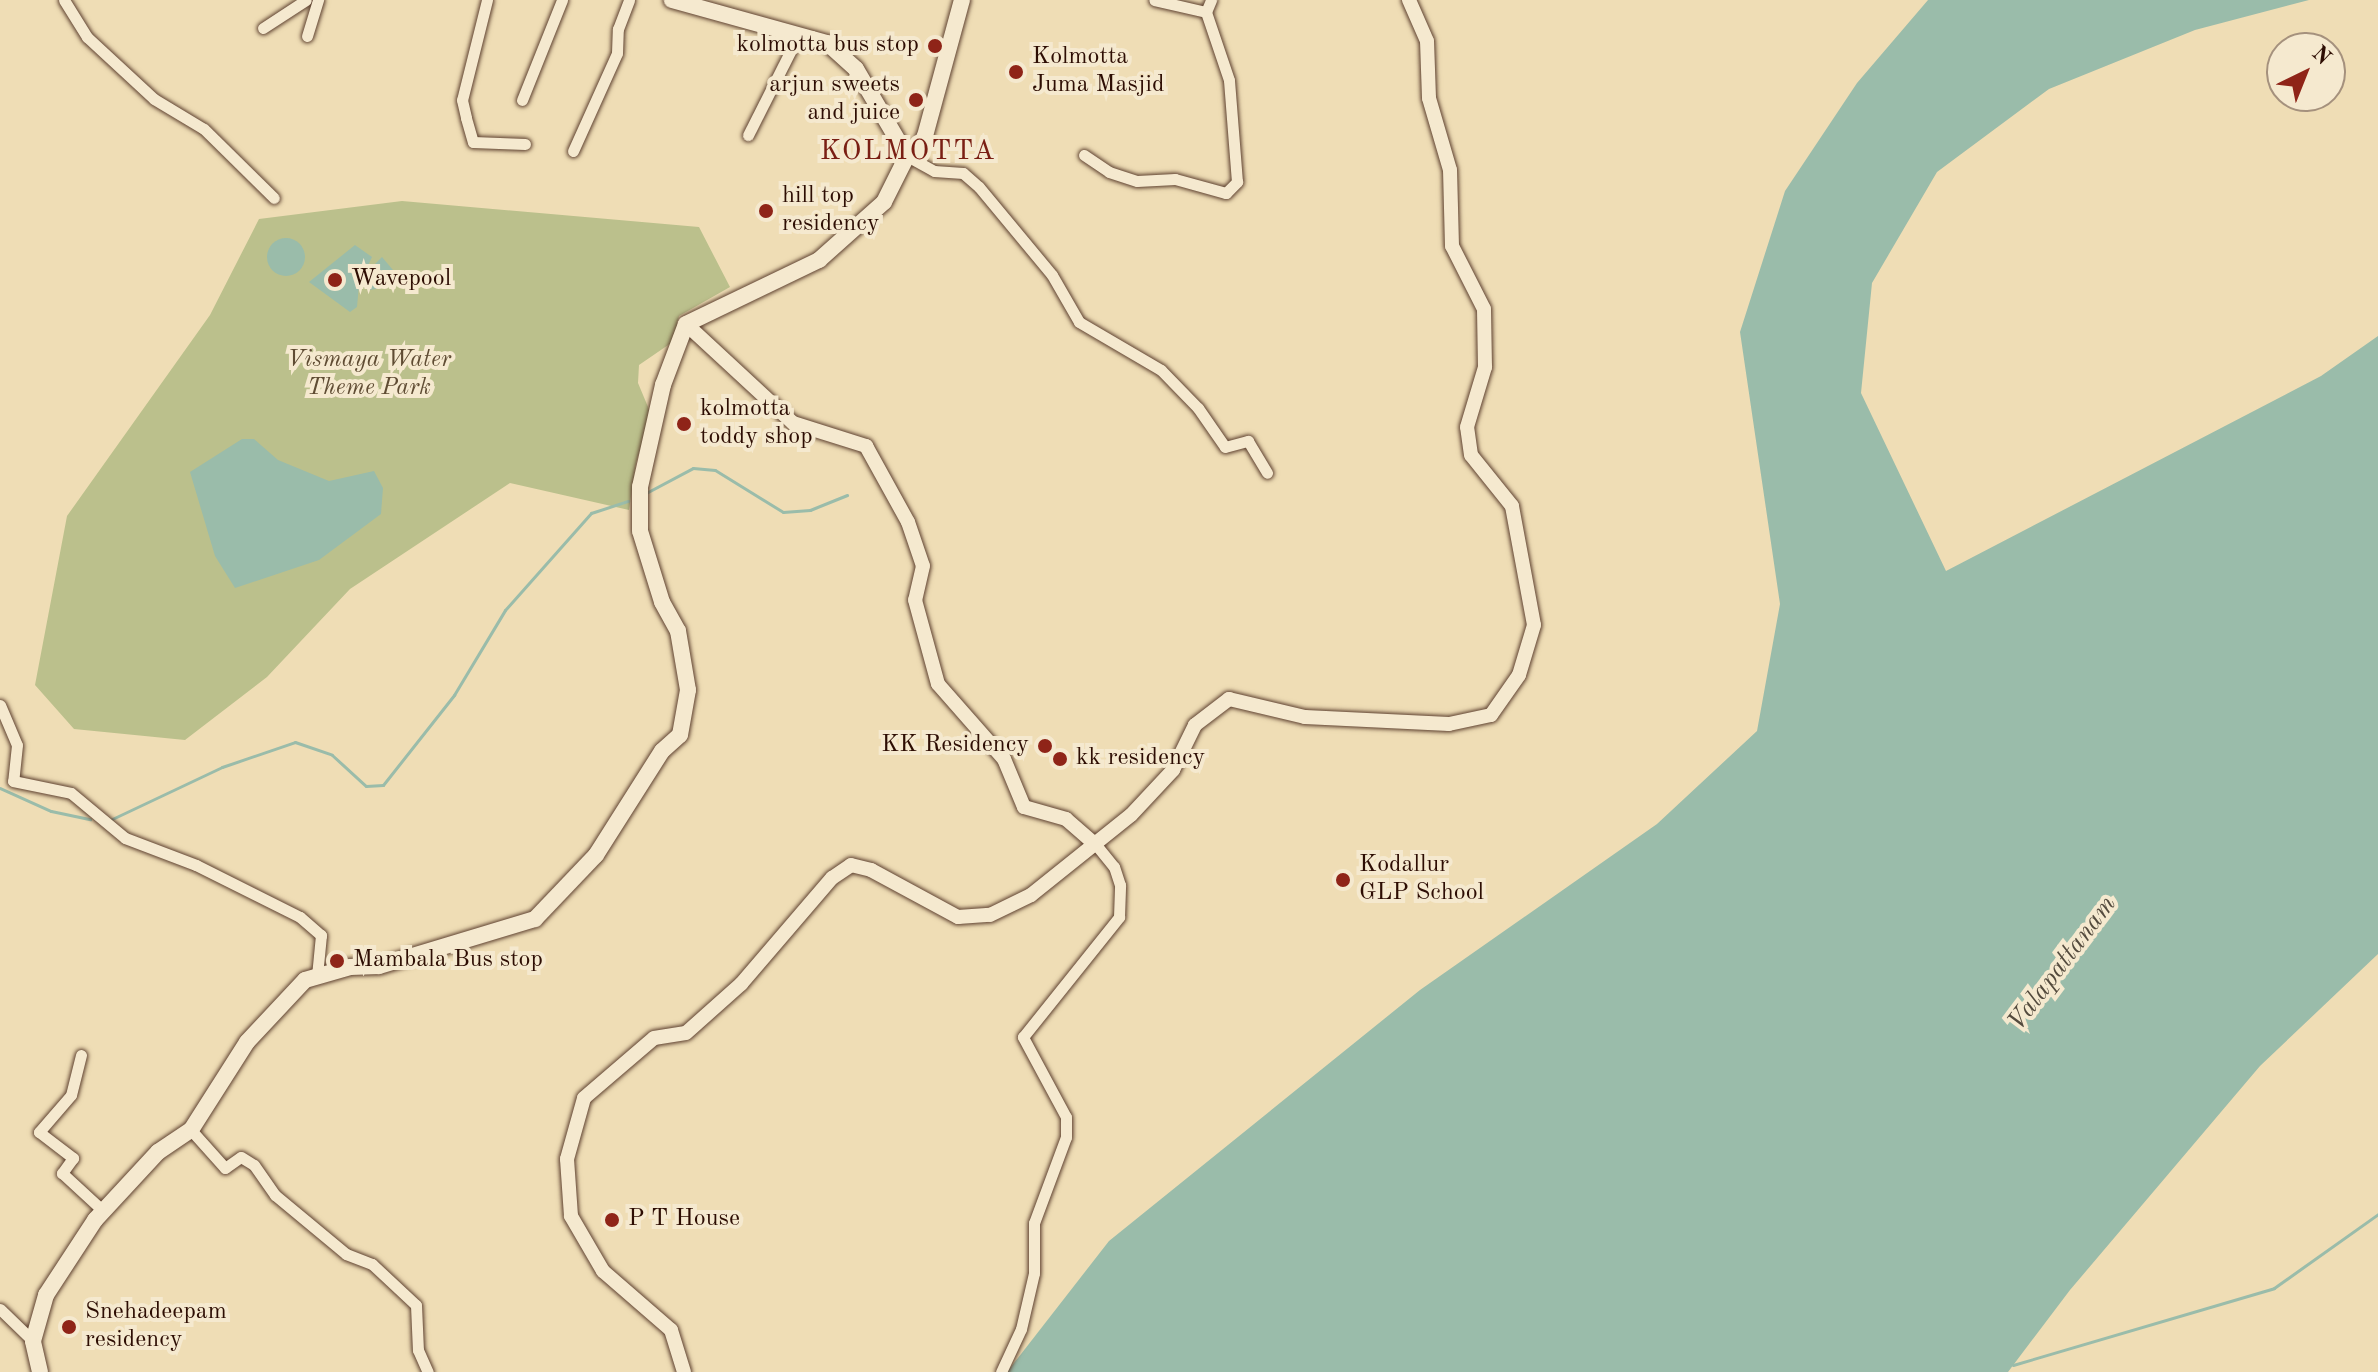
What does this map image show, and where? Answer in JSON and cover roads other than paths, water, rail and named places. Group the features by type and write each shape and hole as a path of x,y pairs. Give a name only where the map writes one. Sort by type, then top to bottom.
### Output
{"main road":[{"path":"672,0 827,43 856,69 907,156"},
{"path":"40,1372 33,1341 46,1295 95,1220 158,1152 191,1130 247,1042 305,980 379,966 535,919 596,855 662,751 680,735 688,690 678,631 662,602 640,531 640,487 663,385 686,324 819,260 884,202 907,156 917,151 925,136 962,0"}],"street":[{"path":"64,0 87,37 154,99 204,129 274,198"},
{"path":"263,28 306,0"},
{"path":"307,36 318,0"},
{"path":"487,0 462,100 466,118 473,142 525,144"},
{"path":"522,100 562,0"},
{"path":"573,151 617,53 618,29 629,0"},
{"path":"1084,155 1109,172 1137,181 1175,179 1226,193 1237,182 1229,80 1209,6 1154,0"},
{"path":"684,1372 671,1330 603,1271 571,1216 567,1159 584,1098 654,1038 686,1033 741,984 832,878 851,865 871,870 958,917 990,915 1031,895 1096,845 1173,770 1195,725 1229,699 1305,717 1449,724 1491,715 1519,675 1534,625 1512,506 1471,455 1467,427 1485,367 1484,309 1452,246 1450,170 1429,98 1427,41 1409,0"},
{"path":"748,135 799,34"},
{"path":"907,156 934,171 963,173 979,187 1052,275 1079,322 1161,370 1198,408 1225,447 1248,441 1267,473"},
{"path":"686,324 793,423 866,446 908,522 923,566 915,600 938,684 1004,759 1024,807 1066,819 1096,845 1114,867 1120,885 1119,917 1023,1037 1023,1046 1066,1117 1066,1137 1034,1223 1034,1273 1021,1329 1001,1372"},
{"path":"0,705 17,745 13,781 71,793 125,838 196,865 300,917 321,935 317,976"},
{"path":"81,1055 71,1095 39,1132 73,1158 62,1173 100,1208 95,1220"},
{"path":"191,1130 225,1168 241,1157 254,1165 275,1195 346,1254 372,1264 416,1305 418,1350 428,1372"},
{"path":"0,1309 33,1341"}],"water":[{"name":"Valapattanam","path":"1928,0 2309,0 2195,30 2049,89 1937,172 1872,283 1861,393 1946,571 2321,376 2378,336 2378,954 2260,1066 2070,1290 2008,1372 1007,1372 1109,1241 1420,990 1657,824 1757,731 1780,604 1740,332 1785,191 1857,83"},
{"path":"286,238 299,244 305,257 299,270 286,276 273,270 267,257 273,244"},
{"name":"Wavepool","path":"355,245 372,257 359,285 357,307 350,312 309,282"},
{"path":"382,257 393,270 382,288 370,290 368,271"},
{"path":"242,439 254,439 278,460 329,481 374,471 383,488 381,514 319,560 235,588 215,556 190,472"}],"waterway":[{"path":"646,493 693,468 715,470 783,512 810,510 847,495"},
{"path":"110,820 222,767 295,742 332,755 366,786 383,785 454,695 505,610 591,513 628,501"},
{"path":"0,788 51,811 90,819"},
{"path":"2013,1365 2274,1288 2378,1214"}],"place":[{"name":"kolmotta bus stop","path":"935,46"},
{"name":"Kolmotta Juma Masjid","path":"1016,72"},
{"name":"arjun sweets and juice","path":"916,100"},
{"name":"hill top residency","path":"766,211"},
{"name":"Wavepool","path":"335,280"},
{"name":"kolmotta toddy shop","path":"684,424"},
{"name":"KK Residency","path":"1045,746"},
{"name":"kk residency","path":"1060,759"},
{"name":"Kodallur GLP School","path":"1343,880"},
{"name":"Mambala Bus stop","path":"337,961"},
{"name":"P T House","path":"612,1220"},
{"name":"Snehadeepam residency","path":"69,1327"}],"district":[{"name":"KOLMOTTA","path":"908,152"}],"park label":[{"name":"Vismaya Water Theme Park","path":"369,375"}]}
